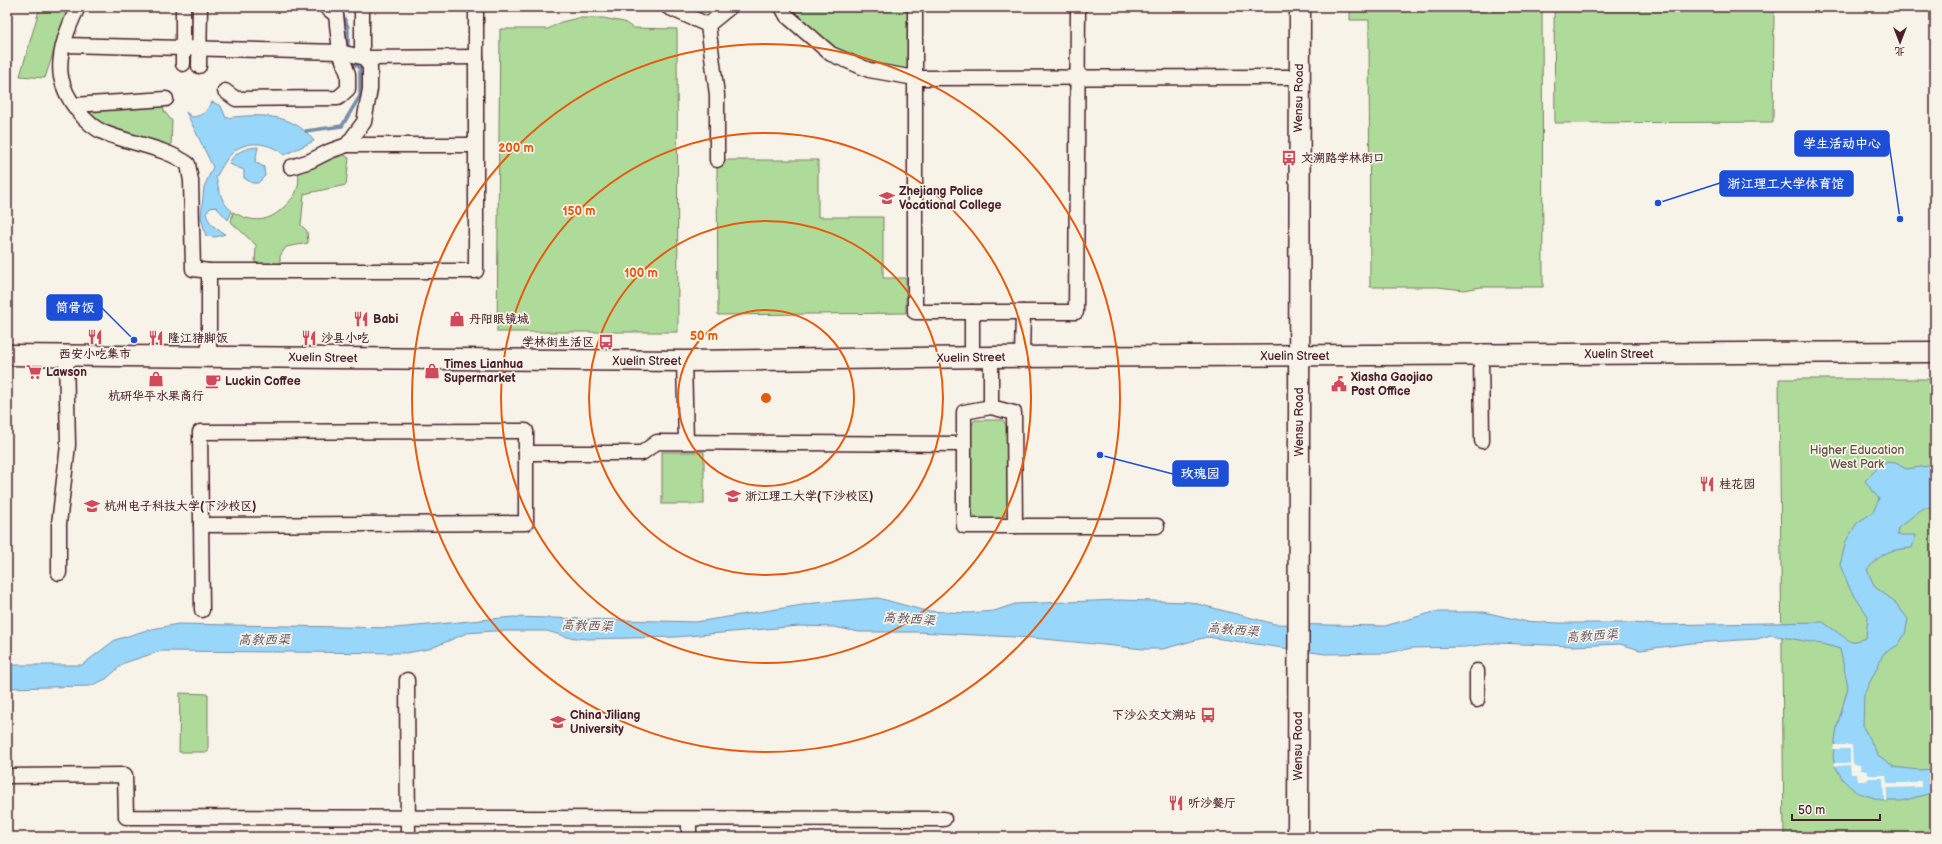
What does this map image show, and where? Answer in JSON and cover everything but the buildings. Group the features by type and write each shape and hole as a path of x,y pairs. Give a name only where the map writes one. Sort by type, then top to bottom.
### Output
{"main road":[{"name":"Wensu Road","path":"1298,837 1300,618 1298,356 1300,7"},
{"name":"Xuelin Street","path":"7,355 684,361 1022,357 1935,352"}],"street":[{"path":"78,7 69,25 64,45 61,77 74,105 83,118 103,132 177,156 188,164 191,181 193,269 209,271 476,271 476,7"},
{"path":"183,7 183,64"},
{"path":"199,66 200,7"},
{"path":"225,91 236,99 338,98 348,89 348,74 340,52 336,15 326,7"},
{"path":"361,57 362,7"},
{"path":"668,7 708,25"},
{"path":"708,25 730,7"},
{"path":"782,7 787,16 831,54 869,70 916,78 1299,76"},
{"path":"916,7 916,312 1076,312 1078,7"},
{"path":"708,25 717,95 717,160"},
{"path":"64,45 340,52 361,57 476,57"},
{"path":"347,145 364,122 370,90 370,66 361,57"},
{"path":"74,105 166,99"},
{"path":"291,167 310,161 330,151 347,145 476,145"},
{"path":"209,271 209,357"},
{"path":"972,312 991,407"},
{"path":"1022,357 1023,312"},
{"path":"59,572 59,524 68,446 66,355"},
{"path":"1481,355 1482,441"},
{"path":"684,361 686,442"},
{"path":"1015,526 1014,413 991,407 964,412 964,526 1015,526 1157,526"},
{"path":"201,525 526,523 526,431 200,432 201,525 202,610"},
{"path":"526,453 642,453 657,442 963,444"},
{"path":"1477,671 1477,700"},
{"path":"407,680 408,837"},
{"path":"7,776 125,775 126,817 944,819"},
{"path":"689,819 689,837"}],"green space":[{"path":"40,7 70,7 45,78 20,76"},
{"path":"782,7 915,7 915,78 831,54"},
{"path":"1350,7 1542,7 1543,287 1481,287 1464,290 1438,287 1370,287 1369,20 1350,20"},
{"path":"1554,7 1774,7 1773,122 1555,123"},
{"path":"578,18 603,18 624,22 633,28 677,29 678,332 497,332 500,29 548,29 561,22"},
{"path":"163,104 164,111 172,121 171,147 139,139 109,128 84,109"},
{"path":"339,152 349,158 346,185 304,194 301,225 307,231 308,243 286,247 280,256 280,266 255,264 256,245 231,222 233,212 240,216 260,220 272,216 284,207 295,194 298,187 299,178 298,167"},
{"path":"717,160 818,160 818,217 883,217 883,278 906,278 906,313 718,315"},
{"name":"Higher Education West Park","path":"1779,379 1935,379 1935,837 1784,837"},
{"path":"975,420 1003,420 1008,428 1009,511 1001,521 980,521 971,512 970,428"},
{"path":"662,452 704,452 704,504 662,504"},
{"path":"180,693 208,694 208,752 179,752"}],"water":[{"path":"212,102 221,106 226,118 250,116 274,117 296,125 314,141 284,155 272,147 258,144 244,146 232,153 216,177 219,191 223,200 232,211 228,220 216,207 210,208 206,213 213,225 225,234 216,237 206,236 201,217 204,187 213,167 186,112 192,117 199,116"},
{"path":"258,147 255,162 264,167 265,176 258,183 252,183 244,178 244,170 229,164 234,156 240,151"},
{"name":"高教西渠","path":"1883,462 1896,463 1906,469 1935,465 1935,508 1923,508 1898,528 1897,535 1916,535 1912,548 1886,553 1877,559 1867,570 1875,587 1894,601 1908,619 1905,634 1898,645 1883,654 1864,694 1863,727 1878,755 1894,767 1918,770 1935,769 1935,792 1902,801 1884,801 1856,792 1843,780 1835,766 1833,756 1837,727 1848,687 1840,649 1822,644 1771,635 1757,639 1692,643 1640,650 1620,644 1573,646 1496,643 1465,647 1412,648 1387,653 1325,654 1207,637 1163,649 1144,649 1034,638 917,632 859,632 834,627 799,626 676,637 587,639 567,637 547,631 493,631 467,633 429,649 406,653 161,651 124,663 106,679 90,686 7,688 7,665 82,665 115,640 147,630 178,624 396,628 513,617 696,622 815,603 878,598 926,611 969,613 994,611 1015,604 1119,600 1190,602 1275,624 1385,626 1434,612 1484,612 1523,621 1558,623 1633,623 1656,625 1823,622 1851,642 1866,638 1868,616 1850,589 1840,565 1846,541 1857,523 1873,512 1879,499 1865,481"}],"pier":[{"path":"1834,745 1852,745 1853,764 1860,765 1861,770 1866,771 1869,775 1886,775 1887,783 1916,783 1917,781 1921,781 1921,787 1887,788 1887,801 1884,801 1883,778 1869,778 1866,781 1858,781 1857,774 1851,774 1850,765 1835,766 1834,763 1850,763 1850,749 1833,749"}],"waterway":[{"path":"339,7 348,27 348,50"},
{"path":"306,131 342,126 360,96 360,68 350,60"}],"place":[{"name":"文溯路学林街口","path":"1289,158"},
{"name":"Zhejiang Police Vocational College","path":"887,198"},
{"name":"浙江理工大学体育馆","path":"1658,203"},
{"name":"学生活动中心","path":"1900,219"},
{"name":"Babi","path":"361,319"},
{"name":"丹阳眼镜城","path":"457,319"},
{"name":"西安小吃集市","path":"95,337"},
{"name":"隆江猪脚饭","path":"156,338"},
{"name":"沙县小吃","path":"309,338"},
{"name":"筒骨饭","path":"134,340"},
{"name":"学林街生活区","path":"606,342"},
{"name":"Times Lianhua Supermarket","path":"432,371"},
{"name":"Lawson","path":"34,372"},
{"name":"杭研华平水果商行","path":"156,379"},
{"name":"Luckin Coffee","path":"213,381"},
{"name":"Xiasha Gaojiao Post Office","path":"1339,384"},
{"name":"玫瑰园","path":"1100,455"},
{"name":"桂花园","path":"1707,484"},
{"name":"浙江理工大学(下沙校区)","path":"733,496"},
{"name":"杭州电子科技大学(下沙校区)","path":"92,506"},
{"name":"下沙公交文溯站","path":"1208,715"},
{"name":"China Jiliang University","path":"558,722"},
{"name":"听沙餐厅","path":"1176,803"}]}
